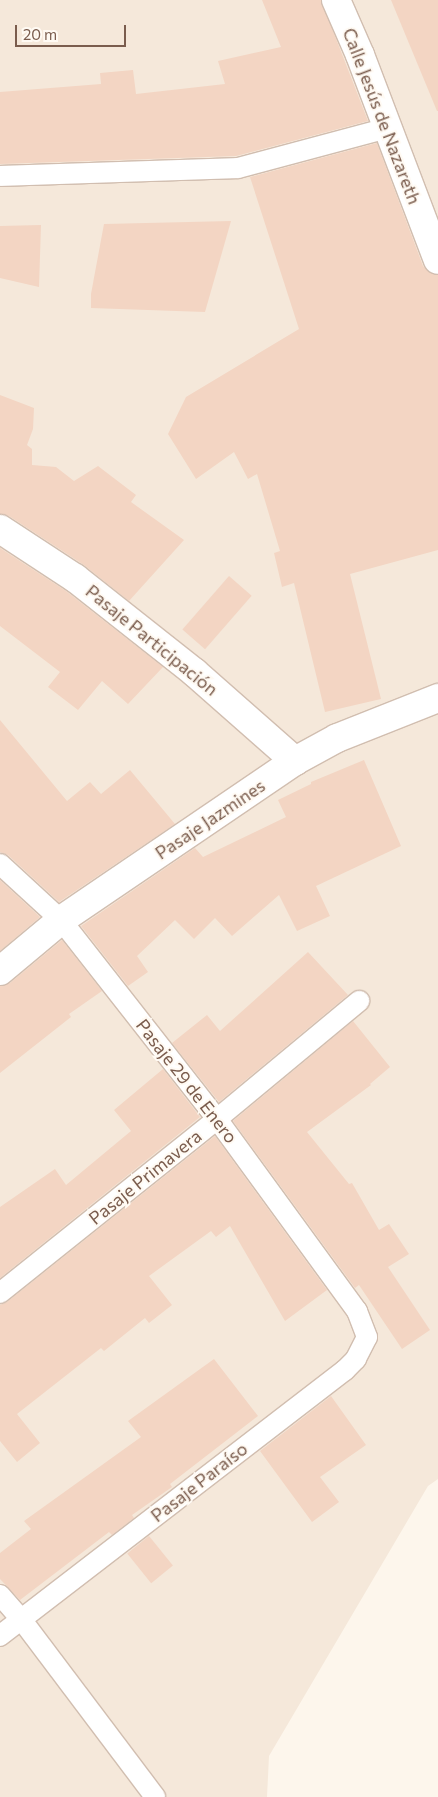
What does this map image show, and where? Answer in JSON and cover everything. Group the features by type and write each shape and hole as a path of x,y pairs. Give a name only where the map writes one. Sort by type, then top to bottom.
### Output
{"street":[{"name":"Calle Jesús de Nazareth","path":"336,0 360,55 438,260"},
{"name":"Pasaje Participación","path":"0,529 75,578 187,666 295,761"},
{"name":"Pasaje Jazmines","path":"0,971 61,920 295,761 336,738 438,698"}],"lane":[{"path":"0,176 238,168 387,128"},
{"name":"Pasaje 29 de Enero","path":"0,864 61,920 217,1119 357,1311"},
{"name":"Pasaje Primavera","path":"0,1293 217,1119 359,1001"},
{"name":"Pasaje Paraíso","path":"0,1636 344,1370 356,1359 367,1337 365,1326 357,1311"},
{"path":"0,1595 21,1619 155,1797"}],"shaded area":[{"path":"0,0 438,0 438,1479 428,1486 269,1756 267,1797 0,1797"}],"building":[{"path":"262,0 321,0 368,121 236,156 0,164 0,92 101,84 100,73 133,70 136,94 225,84 218,61 281,47"},
{"path":"391,0 438,0 438,111 437,111"},
{"path":"377,143 423,266 429,272 438,275 438,550 350,574 381,699 325,712 294,583 282,587 274,553 280,551 257,474 248,479 234,452 196,479 168,434 186,397 299,329 250,177"},
{"path":"231,221 205,312 91,308 91,294 104,224"},
{"path":"41,225 39,287 0,278 0,226"},
{"path":"0,395 34,408 33,429 27,445 32,449 32,465 56,467 74,481 98,466 136,495 131,502 184,540 129,601 84,565 9,516 0,514"},
{"path":"0,548 66,591 163,667 128,704 102,681 78,710 48,687 60,672 0,626"},
{"path":"229,576 252,596 205,649 182,630"},
{"path":"0,720 67,801 90,782 101,794 130,770 175,824 59,902 8,855 0,852"},
{"path":"364,760 401,846 316,886 330,916 297,931 279,895 232,936 215,918 194,939 175,920 137,956 148,972 128,986 81,926 195,848 203,857 286,817 278,800 311,784 311,782"},
{"path":"0,880 40,917 0,951"},
{"path":"62,940 102,991 69,1014 71,1017 0,1073 0,986 10,983"},
{"path":"308,952 348,995 219,1102 172,1043 207,1015 220,1031"},
{"path":"353,1021 390,1067 371,1085 307,1132 349,1184 352,1183 379,1230 389,1224 409,1254 388,1267 430,1330 402,1349 359,1285 355,1288 233,1121"},
{"path":"163,1069 200,1117 0,1278 0,1207 55,1169 66,1185 131,1131 114,1110"},
{"path":"215,1136 327,1290 285,1321 230,1226 216,1237 211,1231 149,1276 172,1305 149,1323 145,1318 104,1351 101,1348 17,1414 40,1443 17,1462 0,1441 0,1305 7,1302"},
{"path":"214,1359 258,1416 170,1484 172,1487 132,1515 134,1518 112,1535 109,1532 20,1600 0,1579 0,1553 31,1529 24,1521 141,1437 128,1421"},
{"path":"331,1396 366,1445 320,1477 339,1502 312,1522 260,1451"},
{"path":"149,1536 173,1566 151,1583 127,1554"}]}
